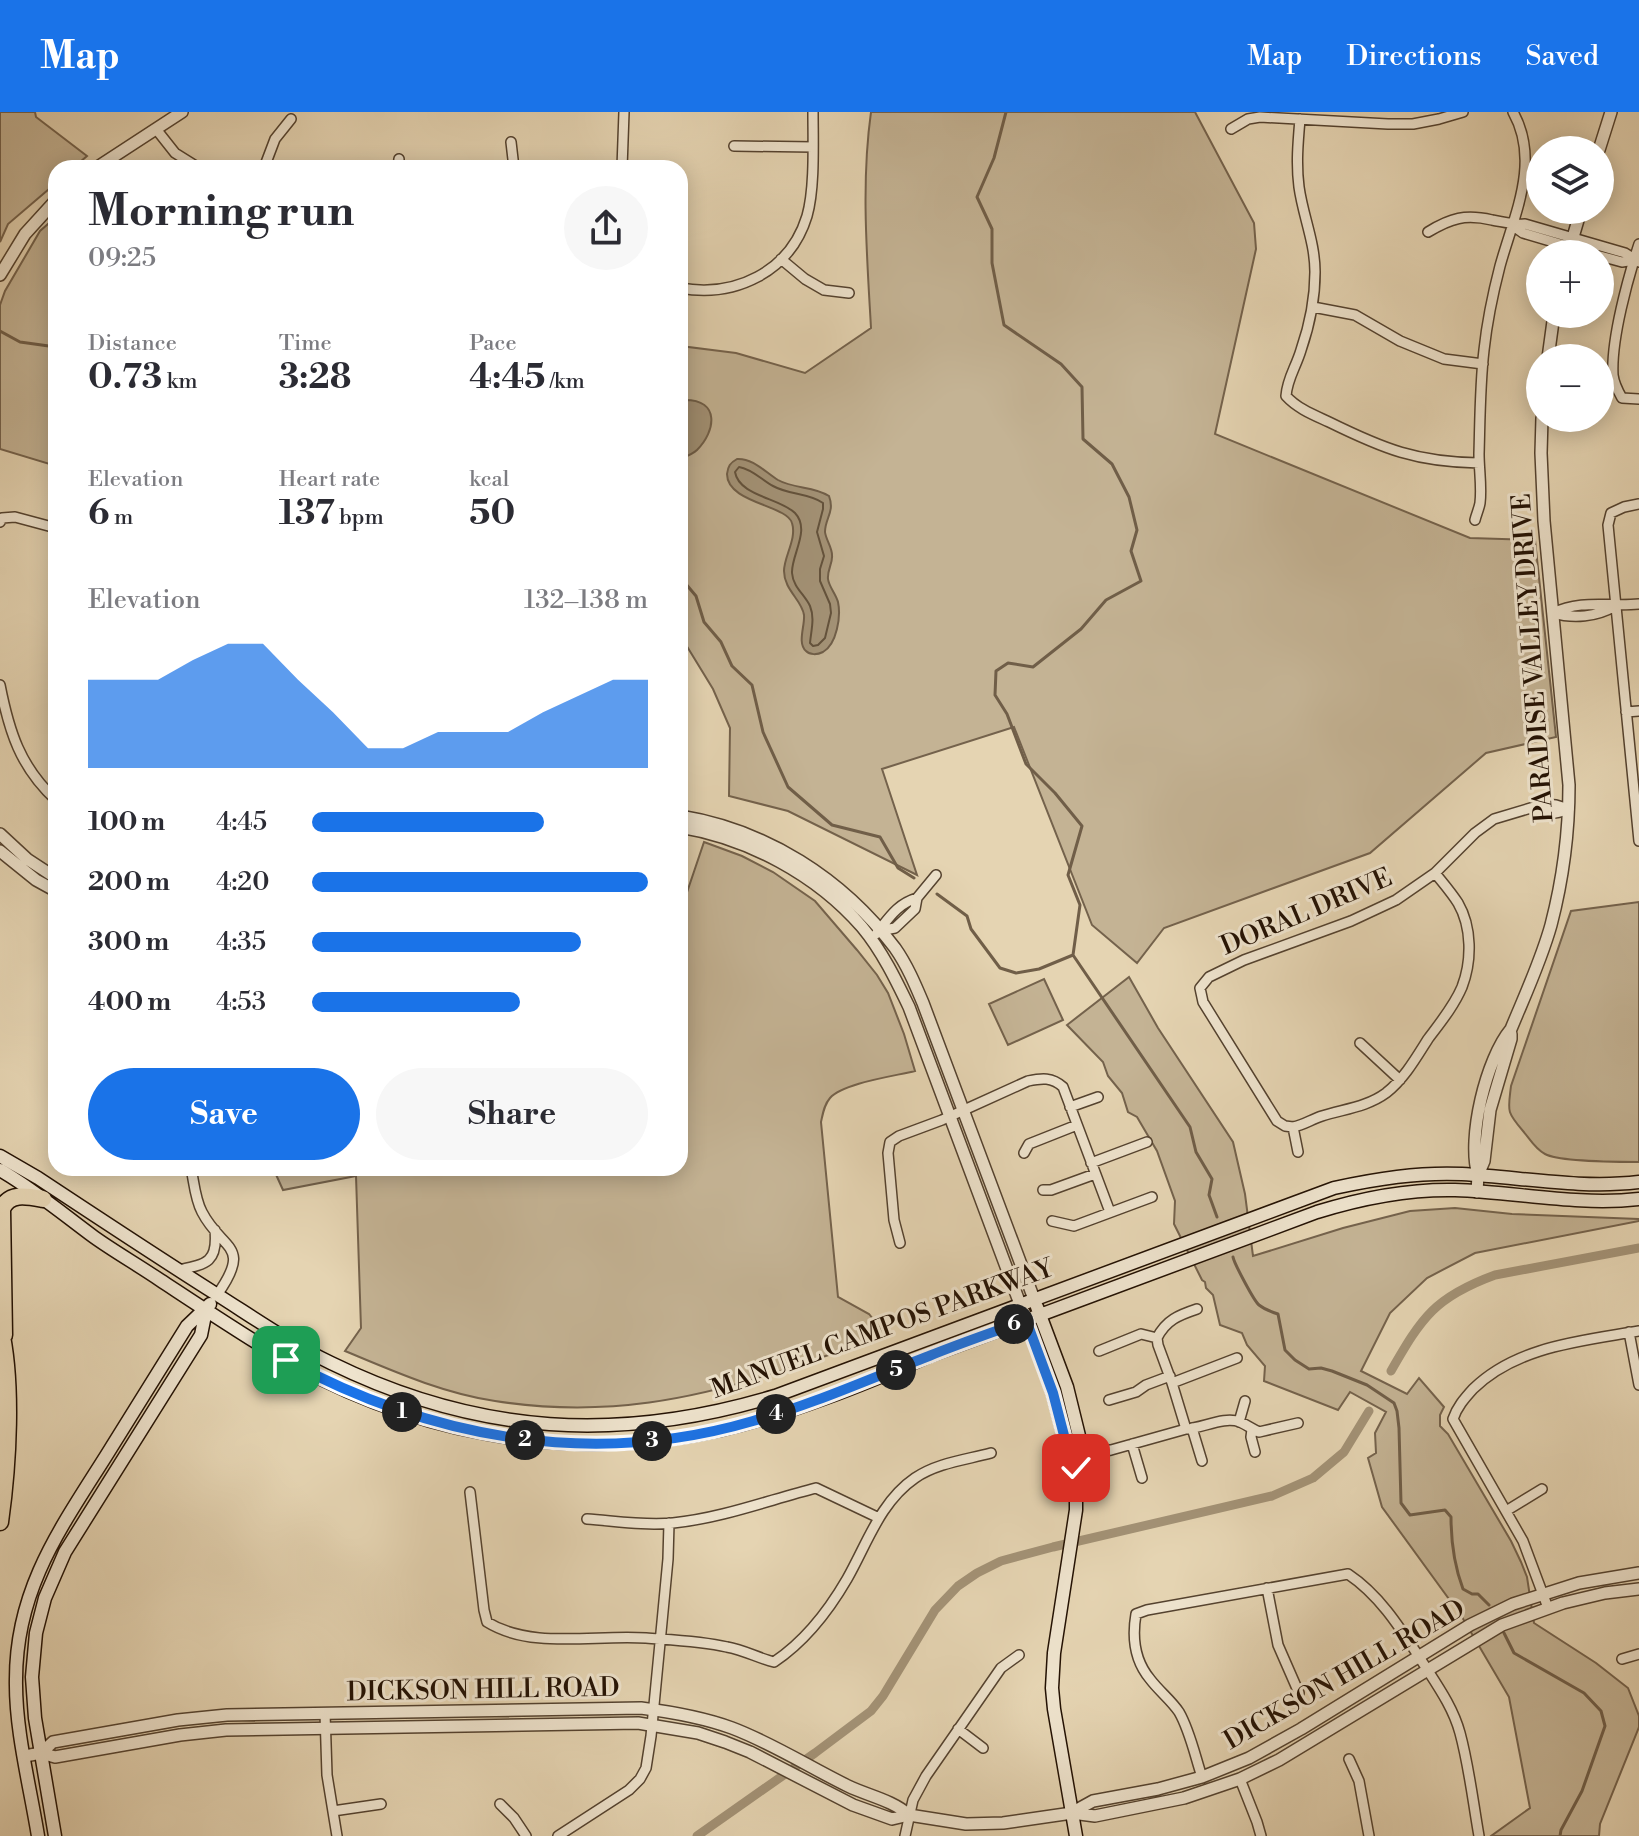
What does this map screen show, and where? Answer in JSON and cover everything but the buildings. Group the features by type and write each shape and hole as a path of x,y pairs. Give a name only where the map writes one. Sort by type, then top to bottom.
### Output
{"highway":[{"path":"0,1522 7,1423 2,1334 5,1326 2,1209 3,1204 13,1197 43,1199"}],"main road":[{"name":"MANUEL CAMPOS PARKWAY","path":"0,1156 276,1333 360,1377 470,1413 522,1422 591,1426 688,1418 775,1396 1334,1188 1416,1175 1478,1175 1603,1184 1639,1182"},
{"name":"MANUEL CAMPOS PARKWAY","path":"0,1170 94,1237 304,1370 381,1405 443,1425 544,1442 591,1444 654,1441 751,1422 1338,1205 1379,1196 1441,1190 1590,1200 1639,1199"},
{"path":"38,1836 17,1705 16,1663 25,1609 37,1574 55,1539 187,1326 206,1310 217,1295"},
{"path":"1034,1299 1075,1412 1080,1440 1076,1456 1073,1535 1054,1653 1052,1688 1076,1836"},
{"path":"1020,1304 1053,1393 1066,1443 1076,1456"},
{"path":"55,1836 34,1703 32,1664 40,1614 65,1552 200,1337 206,1310"}],"street":[{"path":"108,160 182,112"},
{"path":"622,160 624,112"},
{"path":"688,289 728,289 749,282 781,259 798,237 811,195 813,112"},
{"path":"1231,129 1248,119 1260,117 1413,124 1463,112"},
{"path":"1475,520 1480,503 1483,364 1494,294 1523,187 1526,154 1523,135 1513,112"},
{"path":"1603,136 1611,112"},
{"path":"267,160 275,139 291,119"},
{"path":"1300,119 1299,188 1315,269 1313,307 1300,354 1287,383 1286,396 1294,405 1402,454 1431,460 1479,463"},
{"path":"156,129 175,153 186,160"},
{"path":"511,142 513,160"},
{"path":"734,146 813,147"},
{"path":"0,275 25,234 48,209"},
{"path":"1428,232 1445,221 1477,217 1512,225 1523,233 1548,240"},
{"path":"1639,244 1613,360 1615,384 1622,398 1639,399"},
{"path":"1614,252 1625,253 1636,261"},
{"path":"781,259 824,290 849,293"},
{"path":"1614,260 1636,261"},
{"path":"1313,307 1355,315 1400,341 1444,359 1483,364"},
{"name":"PARADISE VALLEY DRIVE","path":"1477,1192 1478,1175 1474,1159 1479,1108 1488,1075 1511,1029 1550,929 1560,888 1569,809 1542,488 1542,432"},
{"path":"1639,504 1611,513 1608,525 1639,841"},
{"path":"0,522 2,518 15,517 48,526"},
{"path":"1553,613 1567,617 1603,613 1615,606 1639,604"},
{"path":"0,685 9,726 22,757 48,793"},
{"path":"1626,712 1639,711"},
{"name":"DORAL DRIVE","path":"1293,1127 1277,1121 1203,1002 1200,988 1209,977 1244,960 1375,911 1421,885 1494,819 1544,804 1569,809"},
{"path":"688,818 736,829 790,854 854,903 875,935 909,1007 1020,1304"},
{"path":"688,829 744,845 784,864 895,949 923,1003 1034,1299"},
{"path":"0,834 27,859 48,873"},
{"path":"0,851 48,887"},
{"path":"1298,1152 1293,1127 1372,1101 1400,1080 1462,987 1469,941 1459,905 1435,873"},
{"path":"875,935 895,928 915,909 917,898 936,875"},
{"path":"1360,1043 1400,1080"},
{"path":"900,1243 893,1206 888,1153 890,1142 1028,1081 1047,1078 1063,1087 1110,1212"},
{"path":"1070,1107 1098,1097"},
{"path":"1024,1153 1029,1144 1077,1125"},
{"path":"1091,1163 1147,1142"},
{"path":"1043,1190 1095,1174"},
{"path":"193,1176 200,1209 228,1244 233,1262 231,1273 217,1295"},
{"path":"1052,1221 1074,1226 1152,1197"},
{"path":"179,1270 210,1260 216,1248 215,1230"},
{"path":"1197,1309 1171,1319 1157,1338 1202,1461"},
{"path":"1548,1608 1523,1541 1458,1431 1453,1419 1456,1409 1481,1381 1521,1357 1634,1332 1639,1385"},
{"path":"1099,1351 1141,1334 1157,1338"},
{"path":"1109,1400 1138,1391 1146,1385 1237,1358"},
{"path":"1239,1422 1245,1401"},
{"path":"1076,1456 1100,1453 1223,1421 1239,1422 1264,1432 1298,1423"},
{"path":"1252,1429 1255,1452"},
{"path":"1132,1444 1142,1478"},
{"path":"470,1492 487,1622 506,1631 537,1638 660,1639 729,1647 774,1662 795,1645 832,1602 887,1504 900,1489 916,1477 943,1465 991,1453"},
{"path":"587,1519 669,1523 716,1516 816,1488 879,1518"},
{"path":"1506,1511 1542,1489"},
{"path":"558,1836 629,1790 640,1779 649,1756 669,1523"},
{"name":"DICKSON HILL ROAD","path":"1072,1813 1093,1801 1202,1777 1249,1758 1470,1625 1513,1604 1579,1583 1639,1573"},
{"path":"1202,1777 1179,1712 1141,1666 1134,1639 1136,1614 1348,1574 1385,1607 1449,1706 1460,1732 1479,1836"},
{"path":"1267,1588 1278,1645 1299,1693"},
{"name":"DICKSON HILL ROAD","path":"25,1756 41,1753 55,1757 226,1730 614,1723 652,1725 698,1733 725,1742 853,1805 892,1819 909,1815 966,1824 1003,1823 1072,1813 1095,1816 1161,1804 1240,1779 1279,1760 1502,1625 1548,1608 1605,1593 1639,1589"},
{"path":"1622,1659 1639,1654"},
{"path":"905,1836 919,1786 1001,1668 1019,1655"},
{"name":"DICKSON HILL ROAD","path":"41,1753 53,1742 178,1720 235,1715 614,1708 653,1710 702,1718 757,1738 860,1792 897,1804 909,1815"},
{"path":"325,1713 327,1775 337,1836"},
{"path":"958,1729 983,1748"},
{"path":"1349,1759 1359,1781 1369,1836"},
{"path":"1240,1779 1261,1836"},
{"path":"333,1811 381,1804"},
{"path":"500,1804 526,1836"}],"shaded area":[{"path":"0,112 35,112 36,117 87,156 82,160 48,160 48,190 8,224 0,242"},
{"path":"871,112 1195,112 1254,223 1256,249 1215,434 1470,538 1535,540 1556,737 1486,753 1370,853 1164,928 1137,963 1092,925 1014,727 882,769 917,875 788,811 729,796 730,728 713,689 688,648 688,347 736,353 805,373 871,328 866,193"},
{"path":"48,224 48,464 0,449 0,305 40,231"},
{"path":"704,842 773,872 815,901 877,975 888,993 915,1071 846,1088 826,1103 821,1122 838,1297 869,1314 885,1334 723,1388 612,1406 535,1406 475,1397 418,1380 345,1351 361,1328 356,1176 688,1176 688,889"},
{"path":"1639,902 1639,1162 1553,1157 1535,1147 1514,1119 1509,1101 1511,1086 1571,911"},
{"path":"1129,977 1158,1028 1233,1142 1245,1194 1253,1256 1410,1211 1455,1208 1512,1214 1639,1219 1475,1253 1427,1278 1390,1313 1361,1371 1407,1394 1419,1378 1444,1407 1440,1426 1448,1434 1521,1562 1527,1577 1534,1623 1628,1688 1639,1716 1639,1727 1600,1824 1599,1836 1491,1836 1530,1808 1509,1697 1462,1617 1382,1507 1368,1458 1376,1453 1375,1433 1386,1412 1350,1392 1338,1410 1264,1381 1265,1366 1247,1345 1242,1333 1220,1325 1213,1295 1206,1288 1174,1224 1175,1201 1157,1151 1137,1117 1128,1112 1122,1093 1108,1076 1103,1062 1067,1025"},
{"path":"1044,979 1063,1020 1008,1045 989,1004"},
{"path":"277,1176 356,1176 283,1190"}],"water":[{"path":"688,400 704,405 711,418 708,434 688,455"},
{"path":"737,459 754,463 784,483 829,496 831,506 825,532 832,558 828,579 838,602 839,615 832,643 823,652 812,654 803,648 803,610 785,578 793,535 792,523 780,512 736,491 727,474 731,463"}],"waterway":[{"path":"1006,112 994,158 977,197 992,229 992,263 1004,325 1061,364 1082,387 1083,439 1112,464 1129,497 1137,530 1131,551 1141,581 1106,600 1081,629 1033,667 1008,663 996,671 995,695 1007,714 1026,764 1082,826 1068,875 1080,905 1073,955 1190,1127 1196,1152 1212,1179 1209,1195 1217,1217"},
{"path":"0,331 20,342 48,346"},
{"path":"688,586 696,596 704,622 721,642 732,666 752,685 763,732 788,787 832,825 880,837 898,868 914,878"},
{"path":"937,894 967,916 971,929 1000,968 1016,973 1039,969 1073,955"},
{"path":"1391,1371 1412,1336 1432,1311 1475,1283 1495,1275 1639,1248"},
{"path":"1233,1257 1256,1302 1278,1314 1285,1350 1295,1360 1309,1369 1332,1371 1367,1385 1394,1403 1399,1428 1401,1503 1410,1515 1445,1510 1451,1517 1454,1554 1463,1589 1478,1594 1489,1605"},
{"path":"697,1836 871,1711 935,1610 958,1586 977,1573 1001,1561 1053,1547 1272,1496 1313,1478 1344,1452 1369,1411"},
{"path":"1504,1633 1514,1653 1584,1693 1601,1711 1605,1726 1582,1791 1560,1836"}],"route":[{"path":"286,1360 381,1405 467,1431 556,1443 621,1443 690,1436 751,1422 1026,1320 1053,1393 1066,1443 1076,1456 1076,1468"}]}
